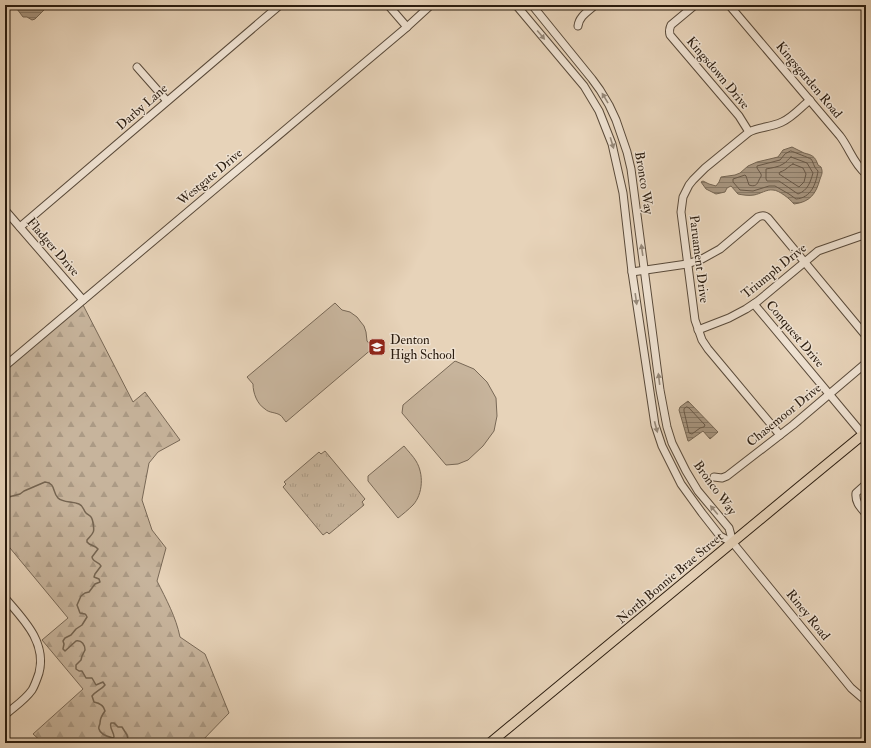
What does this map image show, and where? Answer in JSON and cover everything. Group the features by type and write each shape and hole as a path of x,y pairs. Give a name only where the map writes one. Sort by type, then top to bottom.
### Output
{"main road":[{"name":"North Bonnie Brae Street","path":"490,743 798,488 865,437"}],"street":[{"name":"Darby Lane","path":"20,227 280,5"},
{"path":"388,5 407,27"},
{"name":"Westgate Drive","path":"5,366 407,27 431,5"},
{"name":"Bronco Way","path":"516,5 584,86 599,112 606,128 612,144 623,193 632,272 655,425 662,446 681,484 720,536 733,543"},
{"name":"Bronco Way","path":"532,5 592,79 609,105 616,120 631,169 660,390 667,427 672,443 686,471 698,491 729,528 733,543"},
{"path":"578,26 581,17 596,5"},
{"name":"Kingsdown Drive","path":"695,5 671,26 669,30 670,35 738,116 749,132"},
{"name":"Kingsgarden Road","path":"729,5 843,139 856,163 866,174"},
{"path":"137,67 167,101"},
{"name":"Paruament Drive","path":"780,435 702,340 695,320 681,212 683,198 686,191 689,185 699,174 749,132 757,128 782,122 810,100"},
{"name":"Fladger Drive","path":"5,210 83,300"},
{"path":"632,272 687,264 702,259 720,249 758,217 764,215 866,336"},
{"name":"Triumph Drive","path":"698,330 733,316 754,304 815,253 862,236 866,237"},
{"name":"Conquest Drive","path":"754,304 865,437"},
{"name":"Chasemoor Drive","path":"714,477 725,478 780,435 866,362"},
{"path":"865,512 857,503 855,498 856,493 866,484"},
{"name":"Riney Road","path":"733,543 852,688 866,701"},
{"path":"5,598 30,627 40,650 40,668 37,679 31,690 26,697 8,713 5,704"}],"green space":[{"path":"82,303 133,402 145,392 180,440 158,452 149,463 142,500 152,530 166,548 157,581 173,615 180,637 205,654 229,713 200,743 43,743 33,734 83,689 42,640 68,618 5,542 5,371"},
{"path":"335,303 342,310 350,312 357,317 364,326 367,341 373,348 286,422 278,414 270,412 262,407 255,395 253,384 247,377"},
{"path":"455,361 474,369 487,382 496,398 497,416 494,431 483,446 468,460 458,464 446,465 402,413 403,405"},
{"path":"404,446 419,466 421,484 419,495 416,500 411,507 398,518 368,481 368,476"},
{"path":"325,451 365,499 362,502 364,505 329,534 327,532 323,535 283,487 286,484 284,482 319,452 321,454"}],"water":[{"path":"14,5 49,5 35,19 32,20 27,17 23,17"},
{"path":"792,147 813,156 822,170 822,174 812,196 800,203 794,204 778,191 773,190 746,195 738,194 731,186 727,188 725,192 716,194 706,189 701,182 703,181 716,186 721,177 735,175 757,162 778,157 783,150"},
{"path":"688,401 718,432 710,439 703,431 688,441 679,410 680,407"}],"waterway":[{"path":"5,498 20,494 45,482 51,484 58,498 62,501 81,505 86,513 92,518 94,531 87,542 98,549 92,557 101,566 94,577 99,579 100,582 95,584 89,592 81,596 77,605 80,613 85,614 87,617 82,625 71,635 65,638 63,641 63,649 65,651 76,641 80,641 84,645 85,650 81,660 76,665 76,669 82,671 86,678 92,678 96,685 103,682 105,685 92,696 94,702 101,705 105,711 102,715 99,729 103,734 113,738 114,735 111,723 114,723 118,727 122,727 128,739 122,743"}],"place":[{"name":"Denton High School","path":"377,347"}]}
